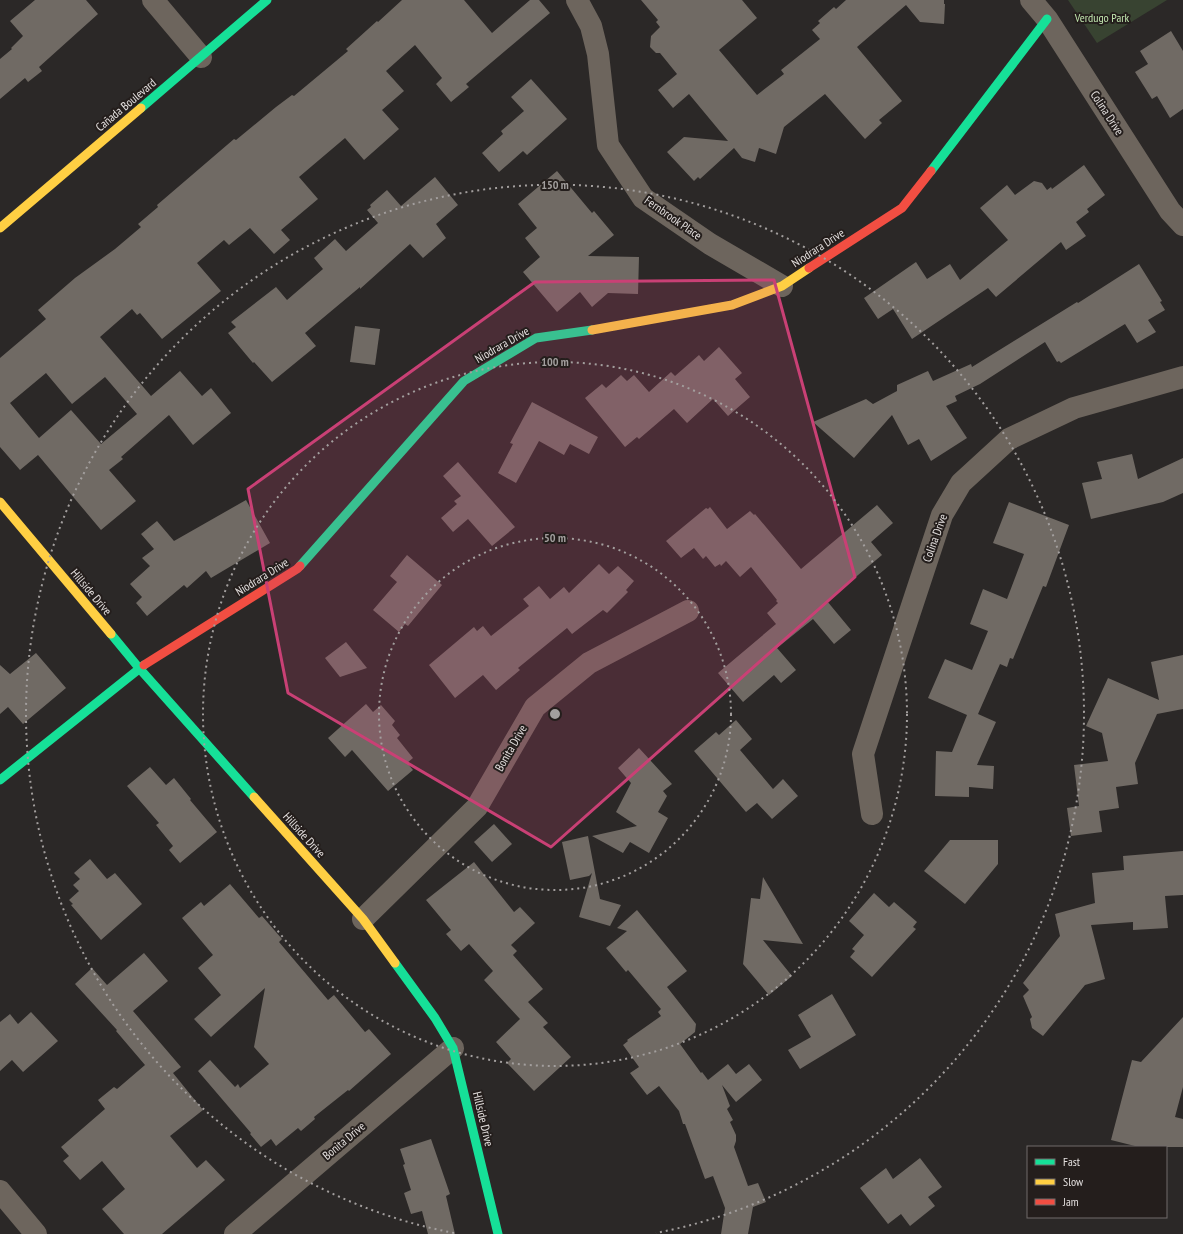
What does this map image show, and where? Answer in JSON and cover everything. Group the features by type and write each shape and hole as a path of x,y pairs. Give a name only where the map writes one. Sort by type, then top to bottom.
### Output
{"street":[{"path":"153,0 201,57"},
{"name":"Cañada Boulevard","path":"0,228 267,0"},
{"name":"Fernbrook Place","path":"577,0 590,26 598,54 608,145 643,198 710,244 782,286"},
{"name":"Colina Drive","path":"1031,0 1047,19 1170,211 1183,225"},
{"name":"Niodrara Drive","path":"0,780 139,668 297,569 464,381 536,338 623,325 732,305 782,286 902,208 1047,19"},
{"name":"Colina Drive","path":"872,814 863,754 942,515 961,483 1009,439 1074,408 1183,377"},
{"name":"Hillside Drive","path":"0,502 139,668 363,919 435,1018 454,1048 498,1234"},
{"name":"Bonita Drive","path":"363,919 477,807 535,707 589,663 688,611"},
{"name":"Bonita Drive","path":"235,1234 454,1048"},
{"path":"0,1191 36,1234"}],"highlighted area":[{"path":"774,280 855,577 551,847 288,693 248,489 535,282"}],"green space":[{"name":"Verdugo Park","path":"1068,0 1167,0 1097,43"}],"building":[{"path":"35,0 86,0 98,14 39,67 42,71 28,82 25,78 0,99 0,59 12,49 11,48 23,36 10,21"},
{"path":"402,0 464,0 492,33 530,0 539,0 550,13 466,84 469,87 451,102 436,84 442,78 415,45 386,71 404,91 382,110 399,129 364,160 345,138 299,177 318,199 281,230 290,240 274,254 250,228 229,245 224,240 197,263 221,291 162,339 140,313 137,315 132,309 100,337 151,396 180,371 202,396 211,388 231,413 193,445 169,415 121,457 123,459 109,470 136,501 101,530 38,455 20,470 0,447 0,358 46,319 38,310 75,278 115,249 141,227 138,224 158,207 157,205 234,139 236,140 292,95 294,96 348,51 346,49 377,21 378,22","holes":["46,373 72,404 105,377 137,414 101,444 71,410 39,438 10,403"]},
{"path":"641,0 742,0 757,18 719,50 757,95 784,74 781,70 820,39 812,30 820,23 818,21 834,7 836,9 846,0 944,0 945,4 944,24 920,22 906,5 857,47 902,101 879,120 882,123 865,139 825,94 784,127 776,154 759,148 755,162 742,158 734,148 700,179 698,177 694,181 667,152 684,137 728,141 689,94 673,108 658,90 677,74 660,53 656,53 650,47 651,36 660,27 656,22 658,20"},
{"path":"1171,31 1183,51 1183,109 1170,118 1157,96 1152,99 1135,72 1148,64 1140,51"},
{"path":"531,79 567,119 527,155 523,151 499,172 482,153 503,134 501,131 524,111 511,97"},
{"path":"1084,165 1105,195 1087,209 1089,212 1076,222 1086,236 1066,250 1061,242 996,297 988,288 912,339 893,309 878,319 864,298 916,262 927,279 950,264 960,280 1008,240 980,208 1007,185 1015,195 1034,181 1042,183 1047,190 1051,187 1052,189"},
{"path":"557,171 592,213 594,211 614,235 588,256 639,257 638,294 608,293 592,307 580,292 557,312 523,272 540,257 525,238 537,228 518,204"},
{"path":"435,177 458,205 436,224 446,238 423,258 410,244 360,289 360,287 305,333 316,346 272,382 254,362 253,363 228,333 236,327 231,322 276,287 287,300 323,269 314,258 335,239 346,251 378,223 367,210 371,207 370,205 387,190 401,206"},
{"path":"1139,264 1162,301 1160,302 1165,310 1148,320 1156,332 1137,343 1125,324 1061,363 1059,361 1057,362 1045,342 980,384 955,396 957,401 946,406 967,438 931,461 919,439 908,445 892,415 854,458 813,422 866,399 873,404 897,391 897,385 928,371 933,381 971,364 972,367"},
{"path":"355,326 380,329 375,365 350,362"},
{"path":"719,347 742,373 735,379 750,397 728,416 713,399 687,423 674,409 639,439 637,437 625,447 585,398 602,384 606,388 621,375 627,381 634,375 649,392 671,372 675,376 699,355 704,361"},
{"path":"532,402 598,437 589,454 570,444 564,455 539,441 516,483 498,473 513,444 510,443"},
{"path":"1132,454 1138,479 1183,458 1183,493 1163,502 1091,519 1082,483 1102,479 1097,462"},
{"path":"458,462 515,527 492,546 468,519 453,532 441,518 457,504 454,501 461,496 443,476"},
{"path":"246,500 270,543 211,578 206,571 187,588 184,585 147,616 136,603 142,597 130,584 150,566 142,558 154,549 141,534 157,521 174,541"},
{"path":"1009,502 1069,525 1046,587 1043,586 1013,659 1010,658 1007,667 1000,664 978,714 996,722 977,765 994,766 993,789 969,787 969,797 935,796 936,751 952,752 967,715 928,698 945,659 972,670 988,631 970,624 983,589 1007,599 1024,554 993,543"},
{"path":"877,505 893,523 871,542 882,555 827,601 851,630 834,644 813,619 777,648 796,670 781,683 774,675 743,702 718,673 776,624 767,613 778,603 776,601 777,600 751,567 740,577 726,561 721,566 720,564 715,567 706,556 703,559 694,548 681,558 666,541 706,508 708,509 710,507 727,529 750,511 754,515 755,514 801,569"},
{"path":"407,555 442,585 408,626 405,624 399,632 373,610 397,582 390,576"},
{"path":"599,564 609,574 618,566 634,581 626,590 628,592 607,613 603,610 572,634 567,628 518,668 520,670 496,690 483,675 455,698 429,665 474,627 477,631 483,626 491,636 529,606 523,599 539,586 550,599 564,587 569,593"},
{"path":"346,642 367,668 340,677 325,658"},
{"path":"36,653 66,688 23,724 8,707 0,714 0,665 10,674"},
{"path":"1183,655 1183,709 1157,714 1135,763 1138,784 1116,787 1119,808 1099,811 1102,832 1071,836 1067,808 1079,806 1074,765 1108,761 1102,733 1086,726 1108,678 1159,700 1151,662"},
{"path":"366,704 373,712 381,705 395,721 392,725 400,735 397,738 413,758 407,763 413,770 388,791 352,750 345,757 328,738"},
{"path":"736,720 752,739 740,750 773,789 783,779 798,796 772,819 757,803 746,812 694,751 716,732 719,735"},
{"path":"639,748 672,784 663,791 667,796 658,812 668,818 649,853 630,842 623,853 592,836 637,826 616,812 631,783 618,768"},
{"path":"150,767 166,785 174,778 217,832 180,863 169,850 173,846 156,825 159,823 127,786"},
{"path":"494,824 512,844 492,862 474,842"},
{"path":"588,836 600,899 621,905 610,926 579,917 592,873 589,876 570,880 562,842"},
{"path":"950,840 998,840 998,864 965,904 924,871"},
{"path":"1183,851 1183,895 1165,896 1168,928 1133,930 1133,922 1091,925 1105,979 1085,985 1043,1036 1032,1028 1030,1019 1032,1017 1023,996 1029,990 1023,983 1060,936 1055,914 1095,903 1092,873 1124,870 1123,856"},
{"path":"90,859 107,879 115,873 142,904 101,940 71,905 73,904 69,900 79,891 73,885 80,879 74,873"},
{"path":"474,862 514,912 520,907 535,923 511,945 517,951 513,955 543,989 528,1002 548,1023 543,1027 571,1057 534,1091 507,1063 511,1059 496,1042 520,1019 484,980 493,971 469,944 461,951 446,934 451,930 426,900"},
{"path":"763,877 803,944 763,940 792,976 769,995 743,964 751,898 760,899"},
{"path":"230,884 259,918 262,916 282,939 279,942 328,1000 334,995 365,1032 369,1029 391,1054 349,1091 348,1090 314,1117 315,1119 301,1131 298,1128 276,1146 271,1139 261,1147 250,1134 251,1133 198,1071 210,1060 235,1087 238,1084 240,1088 269,1064 254,1047 265,988 211,1037 194,1019 221,995 198,968 213,955 182,918 201,902 204,906"},
{"path":"874,893 889,907 894,902 917,922 913,927 916,929 872,977 850,957 855,951 852,949 864,935 849,921"},
{"path":"637,910 687,971 667,987 696,1024 695,1032 680,1044 701,1073 702,1072 708,1080 728,1064 736,1074 749,1064 762,1080 736,1102 722,1085 730,1106 727,1109 733,1120 730,1122 736,1135 734,1147 748,1186 758,1183 766,1202 753,1207 748,1234 721,1234 725,1208 713,1176 705,1179 679,1111 659,1086 647,1095 630,1073 639,1067 623,1045 628,1041 627,1040 661,1016 658,1012 661,1009 628,970 626,972 606,948 627,931 617,928"},
{"path":"144,953 168,981 133,1011 181,1067 173,1073 203,1110 170,1136 197,1168 206,1160 225,1180 162,1234 124,1234 102,1209 125,1189 102,1161 80,1180 63,1161 69,1156 61,1147 105,1109 98,1100 114,1087 117,1089 145,1065 116,1031 117,1030 75,984 92,968 107,985"},
{"path":"832,994 856,1035 800,1069 788,1050 811,1037 798,1015"},
{"path":"31,1012 58,1041 23,1072 12,1060 0,1071 0,1022 10,1014 18,1024"},
{"path":"1183,1017 1183,1087 1175,1117 1183,1119 1183,1147 1135,1146 1111,1140 1132,1060 1141,1062"},
{"path":"431,1139 450,1194 446,1196 455,1234 428,1234 422,1211 411,1214 404,1193 411,1190 403,1165 405,1164 400,1149"},
{"path":"920,1158 942,1187 928,1197 935,1206 910,1226 901,1214 888,1224 860,1188 886,1168 893,1179"}],"traffic: fast":[{"path":"141,108 267,0"},
{"path":"931,171 1047,19"},
{"path":"300,566 464,381 536,338 592,330"},
{"path":"111,634 139,668 254,797"},
{"path":"0,780 144,665"},
{"path":"395,963 435,1018 453,1048 498,1234"}],"traffic: slow":[{"path":"0,228 141,108"},
{"path":"592,330 732,305 782,286 809,268"},
{"path":"0,502 111,634"},
{"path":"254,797 363,919 395,963"}],"traffic: jam":[{"path":"809,268 902,208 931,171"},
{"path":"144,665 300,566"}]}
